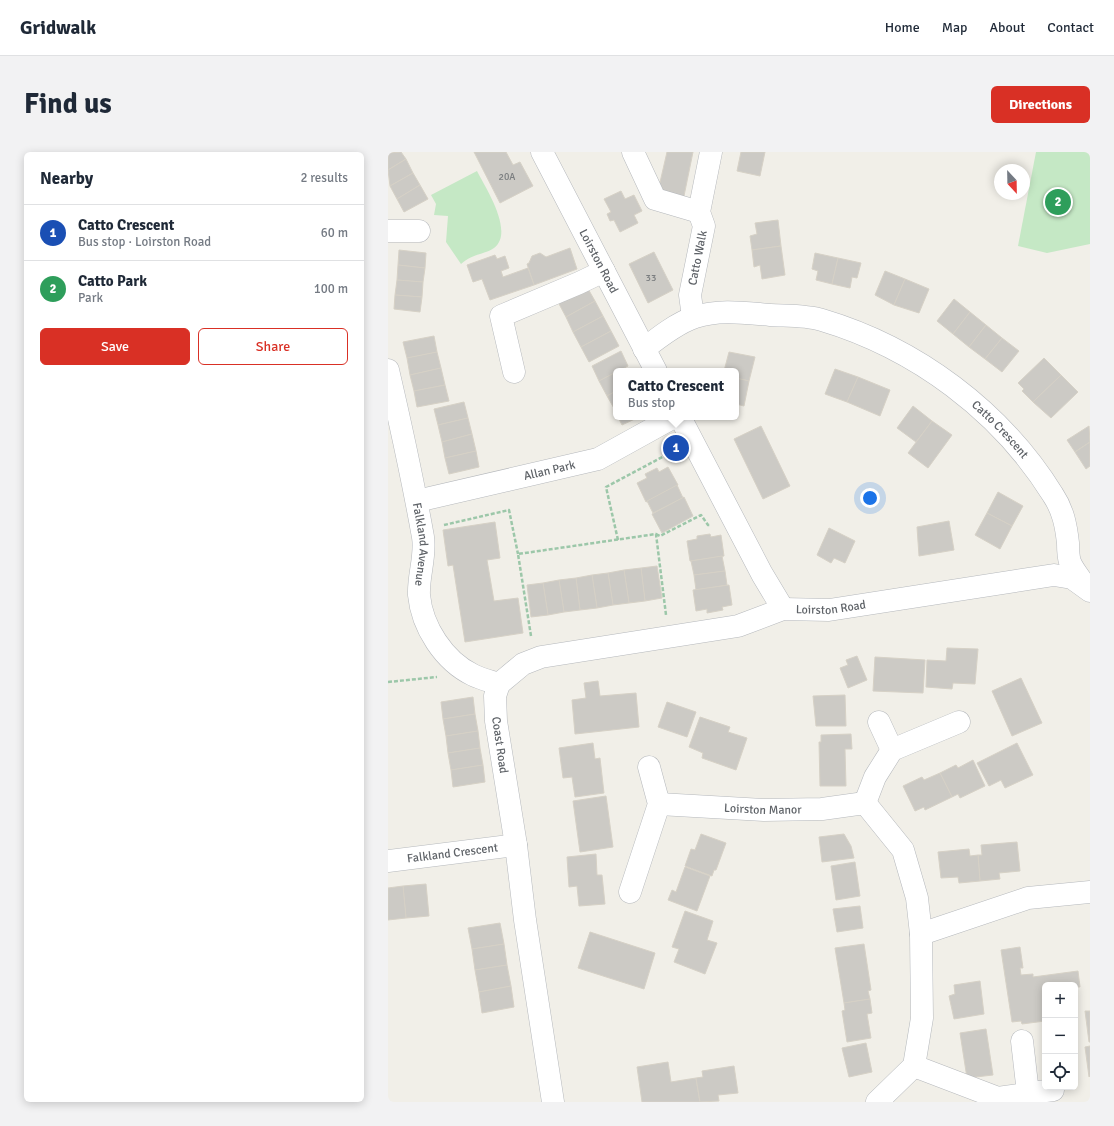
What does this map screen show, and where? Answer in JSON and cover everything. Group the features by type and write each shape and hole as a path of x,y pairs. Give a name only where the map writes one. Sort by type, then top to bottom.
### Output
{"street":[{"name":"Loirston Road","path":"542,152 654,368"},
{"path":"633,152 655,199 699,212"},
{"name":"Catto Walk","path":"694,318 690,295 704,226 699,212 711,152"},
{"path":"388,231 419,231"},
{"path":"514,372 501,316 604,271"},
{"name":"Catto Crescent","path":"644,349 674,328 694,318 721,312 820,319 881,341 924,365 977,404 1021,451 1047,486 1064,518 1070,561 1089,588"},
{"name":"Falkland Avenue","path":"388,370 397,447 417,501 422,530 423,540 419,595 426,621 439,646 458,665 472,675 499,684"},
{"name":"Loirston Road","path":"682,420 783,609 829,610 1054,575 1072,578 1089,588"},
{"name":"Allan Park","path":"417,501 598,459 665,422"},
{"path":"499,684 523,664 541,656 669,638 738,626 783,609"},
{"name":"Coast Road","path":"499,684 495,696 496,721 516,845 525,920 553,1102"},
{"path":"879,722 892,750"},
{"path":"877,1102 914,1066 922,1018 921,934 917,898 903,850 865,803 875,777 892,750 959,722"},
{"path":"630,892 659,804 649,767"},
{"name":"Loirston Manor","path":"659,804 764,810 822,808 865,803"},
{"name":"Falkland Crescent","path":"388,861 516,845"},
{"path":"921,934 1028,898 1090,892"},
{"path":"1022,1041 1028,1093"},
{"path":"914,1066 998,1098 1053,1090"}],"path":[{"path":"618,540 606,487 668,454 665,422"},
{"path":"422,530 509,510 518,554 535,659"},
{"path":"518,554 656,534 660,536 701,514 708,525 723,526 734,520"},
{"path":"656,534 669,638"},
{"path":"388,682 440,676 458,665"}],"green space":[{"path":"1036,152 1090,152 1090,244 1047,253 1018,246 1027,200 1030,200 1030,183"},
{"path":"477,171 491,198 500,221 500,241 494,248 465,260 461,264 446,242 448,216 434,215 436,204 431,195"}],"building":[{"path":"401,152 406,159 388,170 388,153"},
{"path":"474,152 506,152 513,165 520,162 533,186 500,203"},
{"path":"667,152 693,152 684,196 658,191"},
{"path":"741,152 765,152 760,176 737,171"},
{"path":"406,159 413,173 390,186 388,170"},
{"path":"413,173 420,185 397,199 390,186"},
{"path":"420,185 428,199 404,212 397,199"},
{"path":"621,191 625,199 634,195 642,211 634,215 638,223 620,232 614,220 610,221 607,214 611,212 604,199"},
{"path":"778,220 781,246 752,250 750,236 757,234 755,223"},
{"path":"781,246 785,275 762,279 760,265 754,267 752,250"},
{"path":"570,248 577,269 534,285 527,264 532,256 540,253 546,257"},
{"path":"399,250 426,253 425,268 398,265"},
{"path":"654,252 673,290 648,303 629,264"},
{"path":"815,253 838,258 832,284 816,280 818,271 812,269"},
{"path":"495,255 497,259 505,256 509,268 501,271 503,277 528,268 534,285 490,300 482,279 473,282 467,265"},
{"path":"838,258 861,263 857,278 852,277 850,288 832,284"},
{"path":"398,265 425,268 423,282 397,280"},
{"path":"885,271 905,279 894,305 875,295"},
{"path":"905,279 929,289 919,313 894,305"},
{"path":"397,280 423,282 422,297 395,295"},
{"path":"587,287 595,301 566,317 558,302"},
{"path":"395,295 422,297 420,312 394,309"},
{"path":"954,299 970,312 953,334 937,321"},
{"path":"595,301 603,316 573,332 566,317"},
{"path":"970,312 986,325 969,347 953,334"},
{"path":"603,316 611,331 581,347 573,332"},
{"path":"986,325 1002,338 985,359 969,347"},
{"path":"611,331 619,346 589,362 581,347"},
{"path":"434,336 437,352 407,358 403,342"},
{"path":"1002,338 1019,351 1002,372 985,359"},
{"path":"621,351 628,366 624,368 613,368 613,374 599,381 592,366"},
{"path":"437,352 441,368 410,375 407,358"},
{"path":"729,352 755,357 749,381 739,379 739,368 725,368"},
{"path":"1044,358 1061,375 1033,402 1022,391 1024,389 1018,383"},
{"path":"441,368 445,385 414,391 410,375"},
{"path":"835,369 858,377 847,402 825,394"},
{"path":"613,374 613,393 607,396 599,381"},
{"path":"1061,375 1078,392 1051,418 1033,402"},
{"path":"858,377 890,390 880,416 847,402"},
{"path":"739,379 749,381 744,406 739,405"},
{"path":"445,385 449,401 417,407 414,391"},
{"path":"613,393 613,406 607,396"},
{"path":"464,402 468,418 438,425 434,409"},
{"path":"913,406 932,421 916,442 897,428"},
{"path":"468,418 472,434 442,442 438,425"},
{"path":"620,420 633,420 622,425"},
{"path":"932,421 952,435 928,468 908,453"},
{"path":"761,426 790,486 763,499 734,439"},
{"path":"1089,426 1090,442 1075,452 1067,440"},
{"path":"472,434 476,451 445,458 442,442"},
{"path":"1090,442 1090,466 1086,469 1075,452"},
{"path":"476,451 479,467 449,474 445,458"},
{"path":"668,467 678,485 646,502 637,483 647,478 645,474 657,468 659,472"},
{"path":"677,485 683,498 653,513 647,501"},
{"path":"998,492 1023,506 1012,526 987,513"},
{"path":"684,497 693,516 662,533 652,514"},
{"path":"987,513 1012,526 1000,549 975,535"},
{"path":"949,521 954,550 919,556 917,527"},
{"path":"495,522 500,558 487,560 494,601 518,598 523,633 465,642 453,565 448,566 443,530"},
{"path":"829,528 855,541 845,563 834,558 831,563 817,555"},
{"path":"710,534 711,537 721,535 724,556 690,561 687,541 697,539 697,536"},
{"path":"722,556 725,571 694,575 691,561"},
{"path":"657,566 662,598 645,601 641,568"},
{"path":"641,568 645,601 629,603 624,570"},
{"path":"624,570 629,603 613,605 608,573"},
{"path":"725,571 727,585 696,590 694,575"},
{"path":"608,573 613,605 597,608 592,575"},
{"path":"592,575 597,608 580,610 576,578"},
{"path":"576,578 580,610 564,612 559,580"},
{"path":"559,580 564,612 548,615 543,583"},
{"path":"543,583 548,615 531,617 527,585"},
{"path":"729,585 732,605 722,607 723,610 707,613 707,609 696,611 693,590"},
{"path":"947,648 978,649 975,684 953,683 952,689 926,687 927,660 946,661"},
{"path":"857,656 867,680 848,688 840,668 848,665 846,660"},
{"path":"875,657 925,660 923,693 873,691"},
{"path":"1021,678 1042,723 1012,736 992,691"},
{"path":"598,681 600,696 636,693 639,727 575,734 572,700 586,698 584,683"},
{"path":"845,695 846,726 816,726 813,696"},
{"path":"473,697 475,714 443,719 441,702"},
{"path":"667,702 696,712 687,737 658,727"},
{"path":"475,714 478,731 446,736 443,719"},
{"path":"700,717 730,727 728,732 747,738 736,770 702,758 703,753 689,747"},
{"path":"478,731 480,748 448,753 446,736"},
{"path":"851,734 852,749 845,749 846,786 820,786 819,742 821,742 821,735"},
{"path":"593,743 595,759 600,758 604,793 575,797 572,777 563,778 559,748"},
{"path":"1017,743 1033,775 1005,788 1001,780 989,786 977,763"},
{"path":"480,748 483,765 451,770 448,753"},
{"path":"973,760 985,786 960,798 958,794 952,797 940,773 956,765 958,768"},
{"path":"483,765 485,782 453,787 451,770"},
{"path":"940,773 952,797 925,810 924,807 915,811 903,786 922,777 924,780"},
{"path":"606,796 613,847 580,852 573,801"},
{"path":"701,834 726,843 716,870 714,870 712,876 685,866 691,849 695,850"},
{"path":"844,834 851,846 854,858 822,862 819,837"},
{"path":"1017,842 1020,871 999,873 1000,879 980,881 978,855 982,855 981,845"},
{"path":"969,849 970,856 978,855 980,881 959,883 958,877 941,878 938,852"},
{"path":"596,854 597,875 602,875 605,904 579,906 577,886 569,887 567,857"},
{"path":"855,862 860,896 836,900 831,866"},
{"path":"685,867 710,876 697,911 668,900 672,890 676,892"},
{"path":"426,884 429,916 406,918 403,886"},
{"path":"403,886 406,918 388,920 388,888"},
{"path":"860,906 863,928 837,932 833,909"},
{"path":"685,911 713,921 707,940 717,943 705,974 674,962 679,949 672,947"},
{"path":"500,923 504,944 472,949 468,928"},
{"path":"590,932 655,953 644,989 578,968"},
{"path":"504,944 507,965 475,970 472,949"},
{"path":"864,944 871,990 868,991 870,999 844,1003 835,948"},
{"path":"1020,947 1023,968 1020,968 1021,975 1033,974 1033,977 1078,971 1080,987 1078,987 1078,982 1042,982 1042,1021 1022,1024 1021,1021 1012,1022 1001,950"},
{"path":"507,965 511,986 479,992 475,970"},
{"path":"980,981 984,1014 954,1019 949,996 955,994 954,985"},
{"path":"511,986 514,1007 482,1013 479,992"},
{"path":"870,999 872,1013 867,1014 871,1038 847,1042 842,1011 845,1010 844,1003"},
{"path":"1085,1011 1090,1011 1090,1042 1089,1042"},
{"path":"986,1029 993,1075 967,1078 960,1033"},
{"path":"866,1043 872,1072 849,1077 842,1048"},
{"path":"1090,1046 1090,1076 1089,1077 1085,1047"},
{"path":"668,1062 671,1082 696,1078 700,1102 642,1102 637,1067"},
{"path":"734,1066 738,1093 718,1095 719,1101 700,1102 696,1078 703,1077 702,1071"}],"place":[{"name":"Catto Park","path":"1058,202"},
{"name":"Catto Crescent","path":"676,448"}]}
